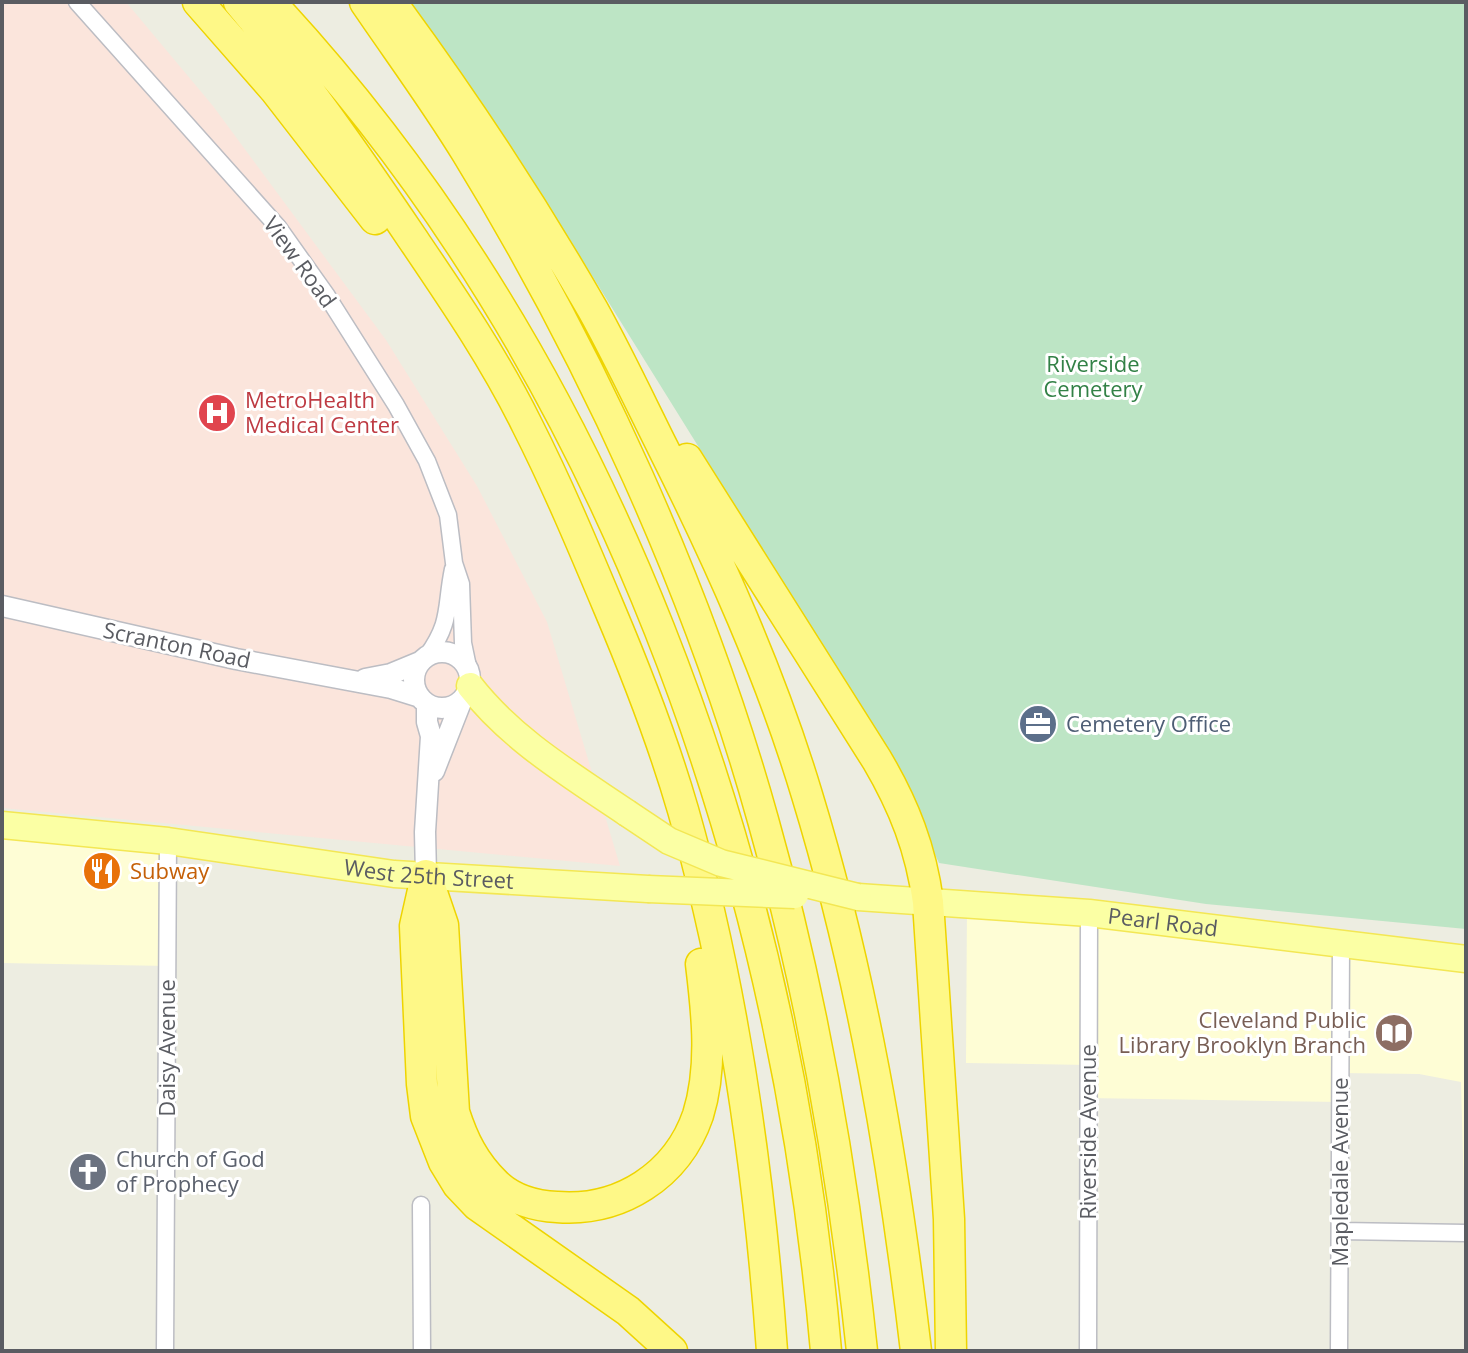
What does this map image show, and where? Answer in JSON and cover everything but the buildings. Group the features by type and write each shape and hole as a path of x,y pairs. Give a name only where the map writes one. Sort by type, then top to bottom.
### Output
{"highway":[{"path":"198,2 275,90 354,190 424,287 498,401 590,563"},
{"path":"239,2 323,110 453,299 527,424 590,563 643,694 683,811 716,945 757,1186 772,1351"},
{"path":"270,2 355,98 433,203 497,303 586,461 647,597 698,734 764,966 795,1120 812,1226 826,1351"},
{"path":"365,2 467,153 581,358 630,461 722,691 762,818 823,1070 844,1202 862,1351"},
{"path":"391,2 452,84 900,800 923,868 928,902 949,1219 951,1351"},
{"path":"594,312 703,529 747,627 806,792 826,860 870,1051 892,1173 916,1351"},
{"path":"426,875 443,925 454,1112 476,1162 498,1186 521,1200 548,1206 577,1209 609,1204 634,1193 659,1175 681,1150 697,1116 704,1088 707,1054 704,987 685,856 643,694"},
{"path":"426,875 415,926 422,1084 426,1116 444,1162 458,1185 477,1205 628,1311 672,1351"}],"main road":[{"path":"466,685 489,711 543,757 669,841 708,859 752,873 872,898"},
{"name":"West 25th Street","path":"2,825 168,841 390,873 491,881 872,898"},
{"name":"Pearl Road","path":"872,898 1089,913 1466,959"}],"street":[{"name":"View Road","path":"77,2 278,227 371,363 427,461 448,515 454,563 461,584 466,685"},
{"name":"View Road","path":"424,659 442,635 447,619 454,563"},
{"name":"Scranton Road","path":"2,606 236,659 353,681 423,700"},
{"path":"426,875 425,832 431,736 423,700 414,680 424,659 436,652 454,654 466,685 429,782"},
{"name":"Scranton Road","path":"353,681 391,674 424,659"},
{"path":"423,700 444,709 466,685"},
{"name":"Daisy Avenue","path":"165,1351 168,841"},
{"name":"Riverside Avenue","path":"1088,1351 1089,913"},
{"name":"Mapledale Avenue","path":"1339,1351 1341,945"},
{"path":"421,1205 422,1351"},
{"path":"1340,1231 1466,1233"}],"shaded area":[{"name":"MetroHealth Medical Center","path":"2,2 126,2 213,106 386,340 477,486 547,622 620,866 2,808"},
{"path":"2,825 168,841 168,966 2,963"},
{"path":"967,905 1466,959 1466,1194 1461,1082 1419,1074 1341,1073 1341,1102 1088,1098 1088,1065 966,1063"}],"green space":[{"name":"Riverside Cemetery","path":"411,2 1466,2 1466,929 1206,904 939,863 881,740 586,266"}],"place":[{"name":"MetroHealth Medical Center","path":"217,413"},
{"name":"Cemetery Office","path":"1038,724"},
{"name":"Subway","path":"102,871"},
{"name":"Cleveland Public Library Brooklyn Branch","path":"1394,1033"},
{"name":"Church of God of Prophecy","path":"88,1172"}]}
